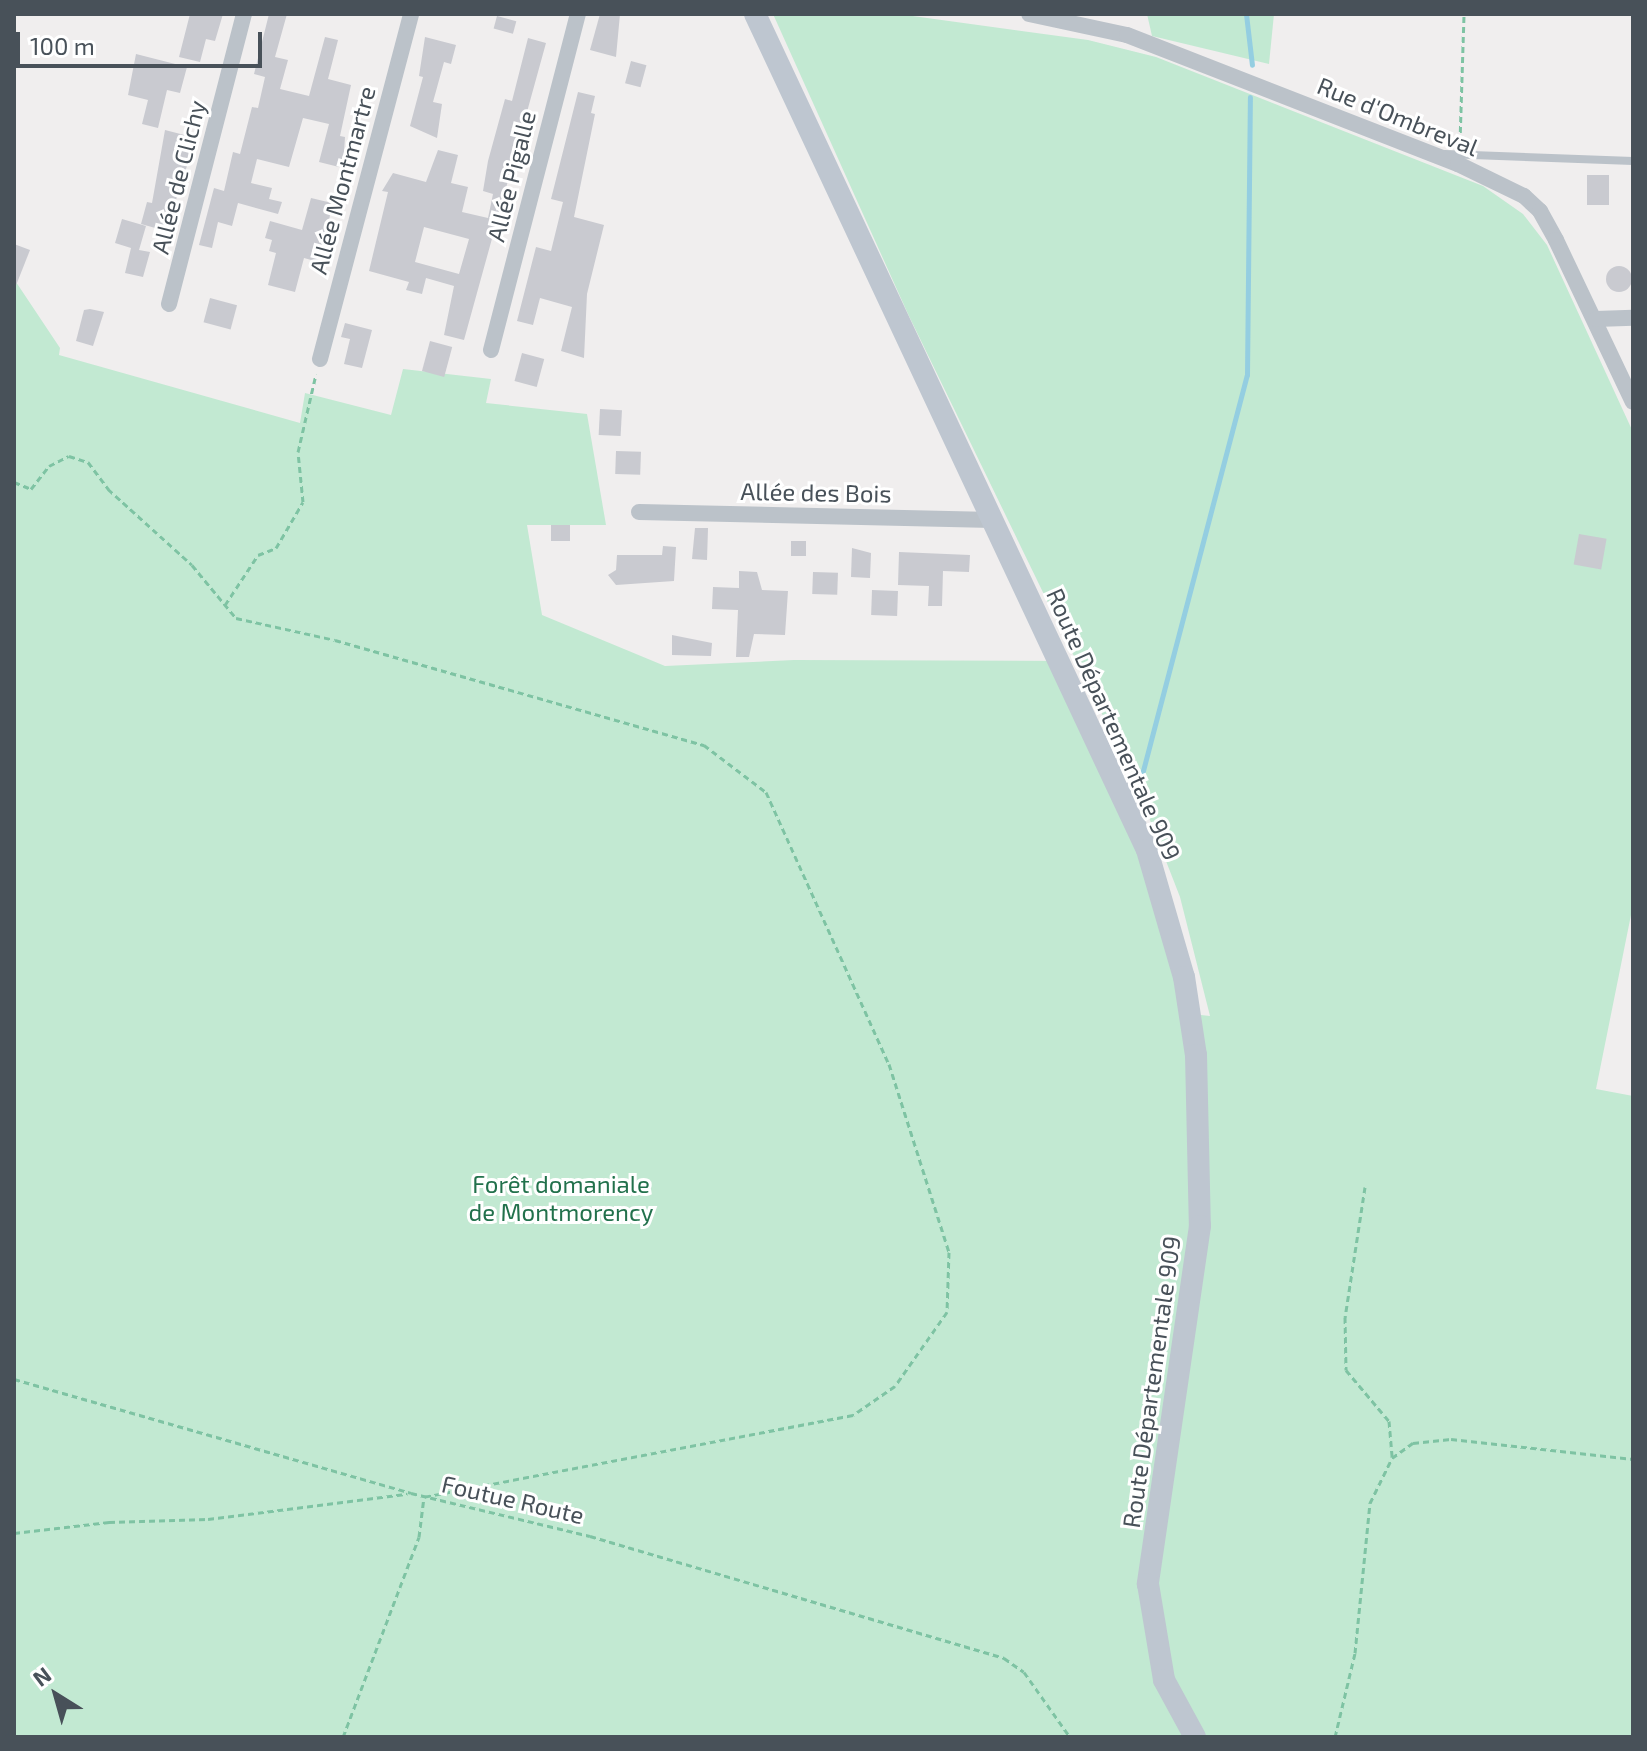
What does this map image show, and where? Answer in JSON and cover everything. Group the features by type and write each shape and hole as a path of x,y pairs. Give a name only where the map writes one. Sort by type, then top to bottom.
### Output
{"main road":[{"name":"Route Départementale 909","path":"757,14 765,37 1147,850 1192,1014 1200,1226 1148,1584 1164,1680 1195,1737"}],"street":[{"name":"Allée de Clichy","path":"169,304 244,14"},
{"name":"Allée Montmartre","path":"320,359 411,14"},
{"name":"Allée Pigalle","path":"491,350 578,14"},
{"name":"Rue d'Ombreval","path":"1029,14 1127,35 1432,154 1532,203 1596,319 1633,402"},
{"path":"1596,319 1633,318"},
{"name":"Allée des Bois","path":"639,512 993,520"}],"lane":[{"path":"1432,154 1633,161"}],"path":[{"path":"1459,154 1464,14"},
{"path":"225,605 258,555 276,548 303,502 298,452 320,359"},
{"path":"14,482 31,489 49,466 69,456 88,462 108,489 147,521 236,618 335,640 704,745 766,792 889,1064 949,1252 947,1312 895,1386 853,1415 424,1497 419,1537 343,1737"},
{"path":"1365,1187 1345,1317 1346,1370 1389,1421 1392,1458"},
{"name":"Foutue Route","path":"14,1379 424,1497 590,1536 1004,1658 1024,1672 1070,1737"},
{"path":"1335,1737 1355,1653 1370,1503 1392,1458 1413,1443 1451,1439 1633,1459"},
{"path":"14,1533 109,1522 208,1519 411,1493"}],"green space":[{"name":"Forêt domaniale de Montmorency","path":"773,14 898,14 1088,40 1156,57 1483,186 1523,214 1547,245 1633,432 1633,905 1596,1089 1633,1096 1633,1737 14,1737 14,279 60,348 59,355 300,423 305,393 391,415 403,369 491,379 486,403 587,414 606,525 527,525 542,615 665,666 794,660 1070,661 1147,850 1192,1014 1210,1016 1180,897 1136,784 908,314"},
{"path":"1147,14 1274,14 1269,64 1152,36"}],"building":[{"path":"190,14 223,14 215,41 206,39 200,62 179,57"},
{"path":"269,14 287,14 275,57 288,60 280,89 309,96 325,37 338,40 328,79 351,85 340,136 345,137 343,168 319,162 329,124 303,118 289,167 257,159 251,183 272,188 269,199 282,202 278,214 238,203 232,226 218,222 212,248 199,245 214,188 224,191 233,152 240,154 252,107 258,108 265,77 254,74"},
{"path":"600,14 620,14 616,57 590,50"},
{"path":"497,16 516,21 513,34 494,29"},
{"path":"425,37 456,45 451,64 444,62 433,102 442,104 437,138 410,126 423,77 419,76"},
{"path":"528,38 546,43 464,340 444,335 454,286 426,278 422,294 406,290 409,282 369,271 388,192 382,191 393,173 426,182 438,150 458,155 451,183 468,187 462,212 488,218 493,194 483,191 488,161 505,99 512,101","holes":["424,227 469,239 459,274 415,262"]},
{"path":"136,54 187,67 180,93 167,90 158,128 142,124 148,100 128,95"},
{"path":"631,61 646,65 641,87 625,83"},
{"path":"578,92 595,96 591,113 595,114 574,217 604,225 587,294 584,358 561,351 572,307 540,298 533,325 517,321 536,247 551,251 563,202 551,199"},
{"path":"165,130 196,138 166,231 141,224 147,202 152,203"},
{"path":"1587,175 1609,175 1609,205 1587,205"},
{"path":"311,198 332,203 322,263 304,258 295,292 268,285 276,253 269,251 272,240 265,238 270,221 302,230"},
{"path":"122,219 146,226 139,250 150,252 143,277 125,273 131,248 115,243"},
{"path":"14,244 30,250 15,288 14,288"},
{"path":"1619,266 1628,270 1632,279 1628,288 1619,292 1610,288 1606,279 1610,270"},
{"path":"210,298 237,305 231,329 204,322"},
{"path":"84,310 104,312 93,346 76,341"},
{"path":"345,323 372,330 362,368 344,364 350,339 341,337"},
{"path":"430,341 452,347 444,377 422,371"},
{"path":"522,353 544,359 537,387 514,381"},
{"path":"600,409 622,410 621,436 599,435"},
{"path":"616,451 641,452 640,475 615,474"},
{"path":"551,525 570,525 570,541 551,541"},
{"path":"695,528 708,528 707,560 692,559"},
{"path":"1579,534 1607,539 1601,569 1574,565"},
{"path":"791,541 806,541 806,556 791,556"},
{"path":"663,546 676,547 674,581 616,585 608,575 616,570 617,555 662,555"},
{"path":"852,548 871,553 870,578 851,577"},
{"path":"899,552 970,555 969,572 943,571 942,606 928,606 929,586 898,585"},
{"path":"739,571 757,572 762,590 788,591 785,635 754,634 749,657 736,657 738,610 712,609 713,587 739,588"},
{"path":"813,572 838,573 837,595 812,594"},
{"path":"872,590 898,591 897,616 871,615"},
{"path":"672,635 712,643 711,656 672,655"}],"waterway":[{"path":"1246,14 1252,65"},
{"path":"1140,782 1247,375 1250,97"}]}
